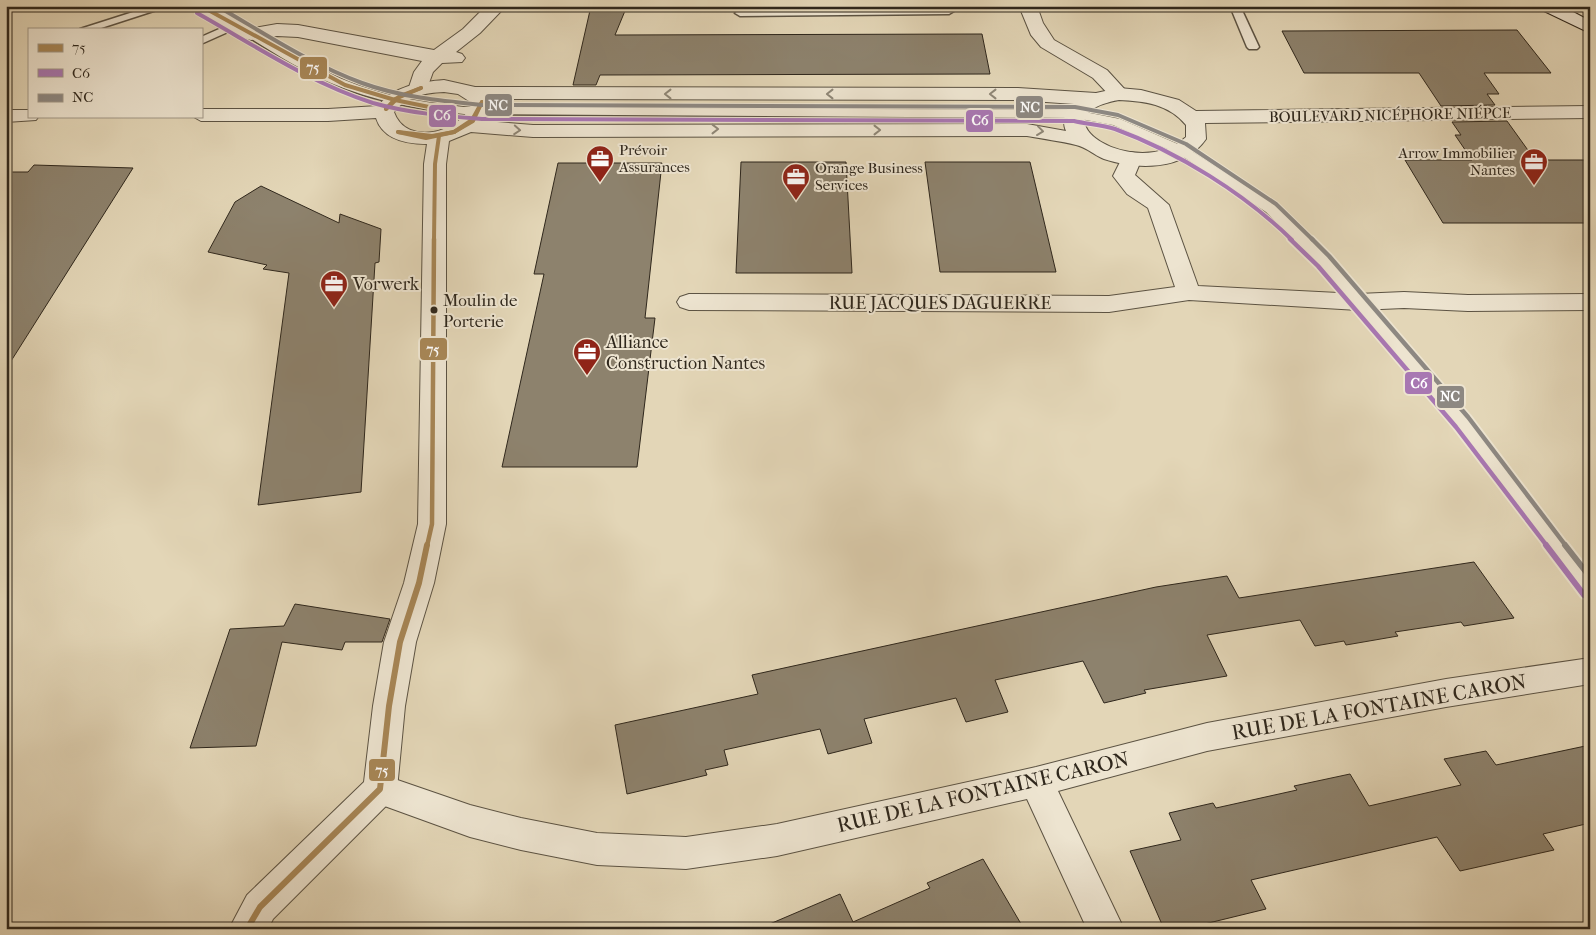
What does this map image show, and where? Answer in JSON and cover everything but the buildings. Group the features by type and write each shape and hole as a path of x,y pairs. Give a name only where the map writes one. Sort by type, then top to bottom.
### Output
{"street":[{"path":"201,6 243,30 298,31 446,57 465,90 482,102 475,119"},
{"path":"418,90 422,74 446,57 496,6"},
{"path":"1028,6 1033,25 1052,49 1099,73 1119,94"},
{"path":"1548,6 1590,28"},
{"path":"202,116 328,115 389,106 418,90 431,87 465,90 1038,94 1094,99"},
{"path":"389,106 384,122 387,126 404,135 421,138 440,136 475,119 533,131 1027,130 1084,140 1104,151 1131,158 1155,159 1183,151 1196,139 1198,132 1191,117 1182,109 1160,99 1119,94 1094,99 1082,105 1075,114 1074,122 1077,131 1084,140"},
{"name":"BOULEVARD NICÉPHORE NIÉPCE","path":"1191,117 1590,112"},
{"path":"6,116 28,116"},
{"path":"247,929 260,907 380,789 389,706 400,642 419,583 432,524 435,164 440,136"},
{"path":"1131,158 1124,176 1135,189 1158,205 1189,293"},
{"name":"RUE JACQUES DAGUERRE","path":"690,302 1109,304 1189,293 1358,302 1404,300 1468,303 1590,302"},
{"name":"RUE DE LA FONTAINE CARON","path":"380,789 470,821 597,850 686,853 777,840 1036,782 1207,737 1446,693 1590,671"},
{"path":"1036,782 1106,929"}],"lane":[{"path":"88,28 164,6"},
{"path":"740,13 820,9 949,11 947,6"},
{"path":"1235,6 1253,47"},
{"path":"202,41 243,30 345,85 389,106 433,108 475,119 1075,114 1116,122 1183,151 1271,210 1323,261 1462,422 1590,590"}],"transit line":[{"name":"75","path":"201,6 345,85 395,100 434,108"},
{"name":"NC","path":"217,6 288,48 324,67 362,83 392,92 452,102 482,105 1075,107 1118,115 1186,144 1276,204 1329,256 1468,417 1590,577"},
{"name":"C6","path":"197,13 296,70 338,90 389,107 435,115 482,119 1074,121 1114,129 1179,158 1266,215 1318,266 1456,427 1584,595"},
{"name":"75","path":"386,109 395,99 421,88"},
{"name":"75","path":"386,109 400,96 421,88"},
{"name":"75","path":"454,132 472,120 482,102"},
{"name":"75","path":"454,132 473,121 479,113 482,102"},
{"name":"75","path":"398,132 432,136 454,132"},
{"name":"75","path":"398,132 419,138 433,138 454,132"},
{"name":"75","path":"247,929 260,907 380,789 389,706 400,642 419,583 432,524 435,164 439,136"}],"place":[{"name":"Prévoir Assurances","path":"600,183"},
{"name":"Arrow Immobilier Nantes","path":"1534,186"},
{"name":"Orange Business Services","path":"796,201"},
{"name":"Vorwerk","path":"334,308"},
{"name":"Moulin de Porterie","path":"434,310"},
{"name":"Alliance Construction Nantes","path":"587,376"}]}
